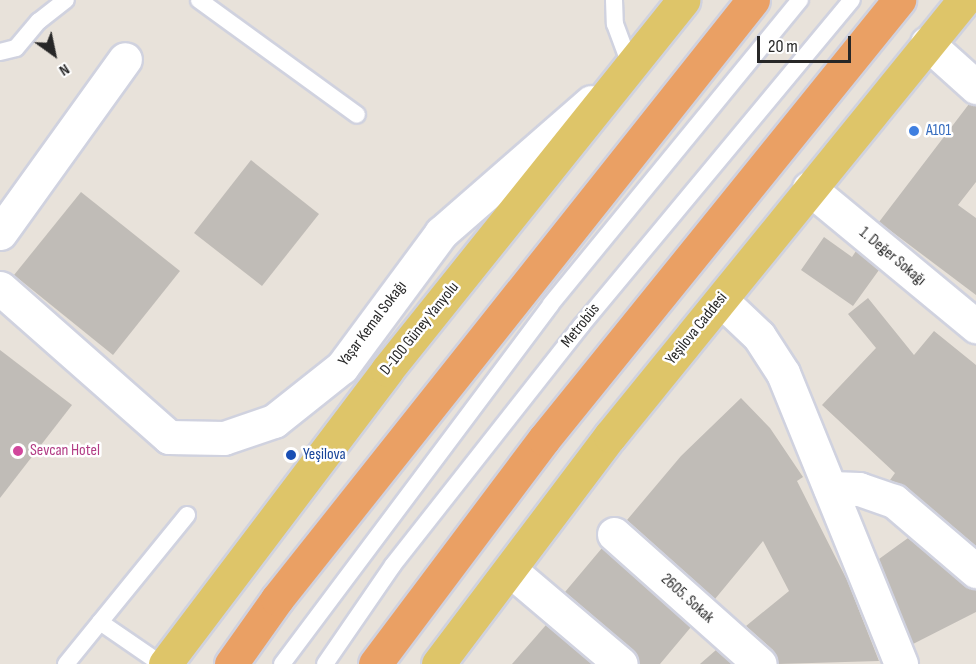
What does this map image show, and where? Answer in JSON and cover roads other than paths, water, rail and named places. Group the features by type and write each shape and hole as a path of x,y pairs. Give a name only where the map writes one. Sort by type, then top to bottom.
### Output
{"highway":[{"path":"231,664 299,572 753,0"},
{"path":"375,664 544,439 899,0"}],"main road":[{"name":"D-100 Güney Yanyolu","path":"163,664 387,370 631,68 683,0"},
{"name":"Yeşilova Caddesi","path":"438,664 610,436 809,188 964,0"}],"street":[{"path":"927,43 976,87"},
{"path":"0,233 125,58"},
{"name":"Yaşar Kemal Sokağı","path":"0,288 169,437 224,438 274,421 342,367 441,232 631,68"},
{"name":"1. Değer Sokağı","path":"809,188 976,326"},
{"path":"721,300 759,336 783,373 901,664"},
{"path":"830,488 859,489 894,501 976,571"},
{"name":"2605. Sokak","path":"614,534 760,664"},
{"path":"510,570 621,664"}],"lane":[{"path":"0,52 16,48 39,21 66,0"},
{"path":"199,0 357,115"},
{"path":"614,0 615,24 631,68"},
{"path":"282,664 544,313 800,0"},
{"name":"Metrobüs","path":"325,664 393,565 581,326 852,0"},
{"path":"66,664 187,515"},
{"path":"100,622 163,664"}],"place":[{"name":"A101","path":"914,131"},
{"name":"Sevcan Hotel","path":"18,451"},
{"name":"Yeşilova","path":"291,455"}]}
